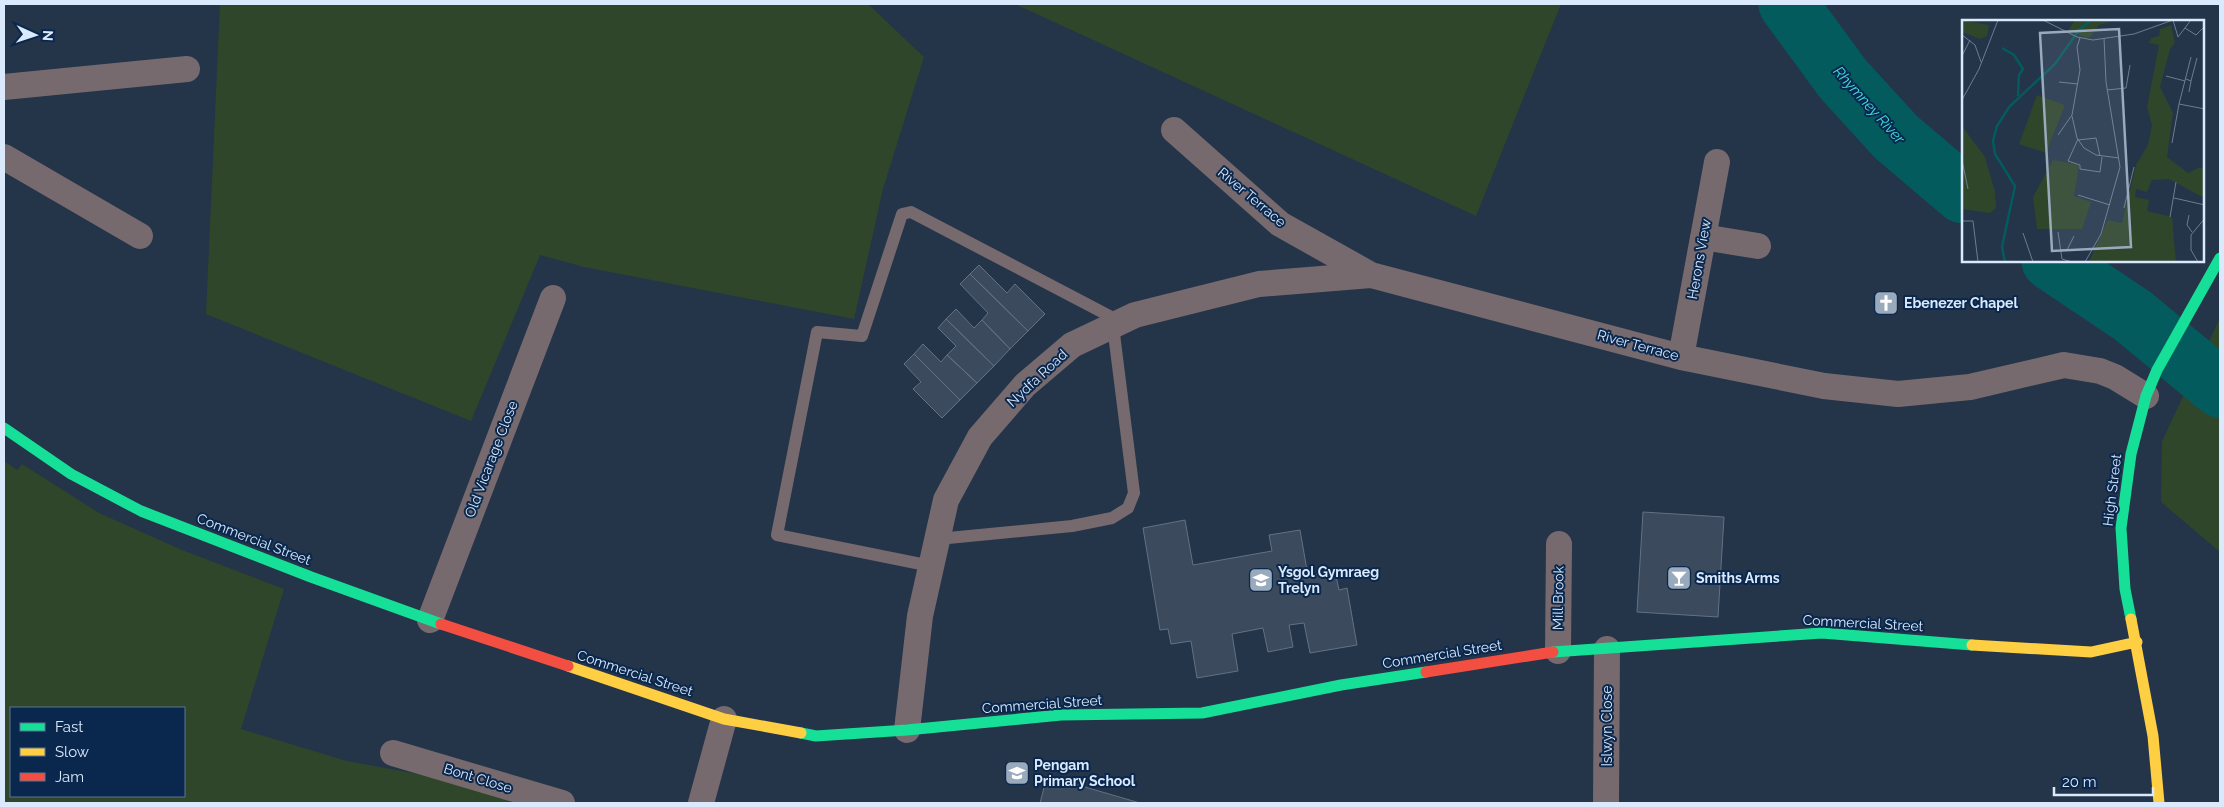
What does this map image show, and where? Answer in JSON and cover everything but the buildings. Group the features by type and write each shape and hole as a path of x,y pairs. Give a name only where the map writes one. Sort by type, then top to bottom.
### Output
{"main road":[{"name":"High Street","path":"2159,803 2153,736 2137,642 2125,589 2121,528 2130,454 2146,396 2158,370 2220,258"},
{"name":"Commercial Street","path":"4,428 71,474 140,511 430,620 724,719 816,736 1061,716 1202,713 1342,685 1558,651 1607,649 1688,641 1822,633 2052,651 2091,652 2137,642"}],"street":[{"path":"4,87 187,69"},
{"name":"River Terrace","path":"1174,130 1280,224 1371,275 1681,357 1824,386 1898,394 1970,387 2064,366 2100,371 2115,377 2146,396"},
{"path":"4,157 140,236"},
{"name":"Herons View","path":"1681,357 1717,162"},
{"path":"1703,237 1758,246"},
{"name":"Nydfa Road","path":"907,730 920,616 946,500 980,437 1025,385 1072,345 1135,315 1259,284 1371,275"},
{"name":"Old Vicarage Close","path":"430,620 553,298"},
{"name":"Mill Brook","path":"1558,651 1559,544"},
{"name":"Islwyn Close","path":"1606,803 1607,649"},
{"path":"701,803 724,719"},
{"name":"Bont Close","path":"394,753 562,803"}],"lane":[{"path":"931,566 777,536 817,332 862,336 902,214 911,212 1117,324 1134,493 1128,508 1112,518 1072,526 938,539"}],"green space":[{"path":"220,4 868,4 924,57 883,189 854,319 584,267 540,255 471,421 206,314"},
{"path":"1015,4 1561,4 1476,216"},
{"path":"2220,318 2220,552 2161,502 2162,441"},
{"path":"4,461 17,470 22,464 99,513 182,550 284,589 241,729 347,761 434,777 520,803 4,803"}],"waterway":[{"name":"Rhymney River","path":"1788,4 1843,79 1896,137 1962,193"},
{"name":"Rhymney River","path":"2052,262 2133,316 2220,388"}],"traffic: fast":[{"path":"2131,619 2125,589 2121,528 2131,454 2146,396 2157,370 2220,258"},
{"path":"4,428 71,474 141,511 311,577 441,624"},
{"path":"1553,652 1822,633 1972,645"},
{"path":"801,733 816,736 907,730 1061,715 1202,713 1341,685 1426,672"}],"traffic: slow":[{"path":"2131,619 2153,736 2159,803"},
{"path":"1972,645 2091,652 2137,642"},
{"path":"568,666 724,719 801,733"}],"traffic: jam":[{"path":"441,624 568,666"},
{"path":"1426,672 1553,652"}],"place":[{"name":"Ebenezer Chapel","path":"1886,303"},
{"name":"Smiths Arms","path":"1679,578"},
{"name":"Ysgol Gymraeg Trelyn","path":"1261,580"},
{"name":"Pengam Primary School","path":"1017,773"}]}
